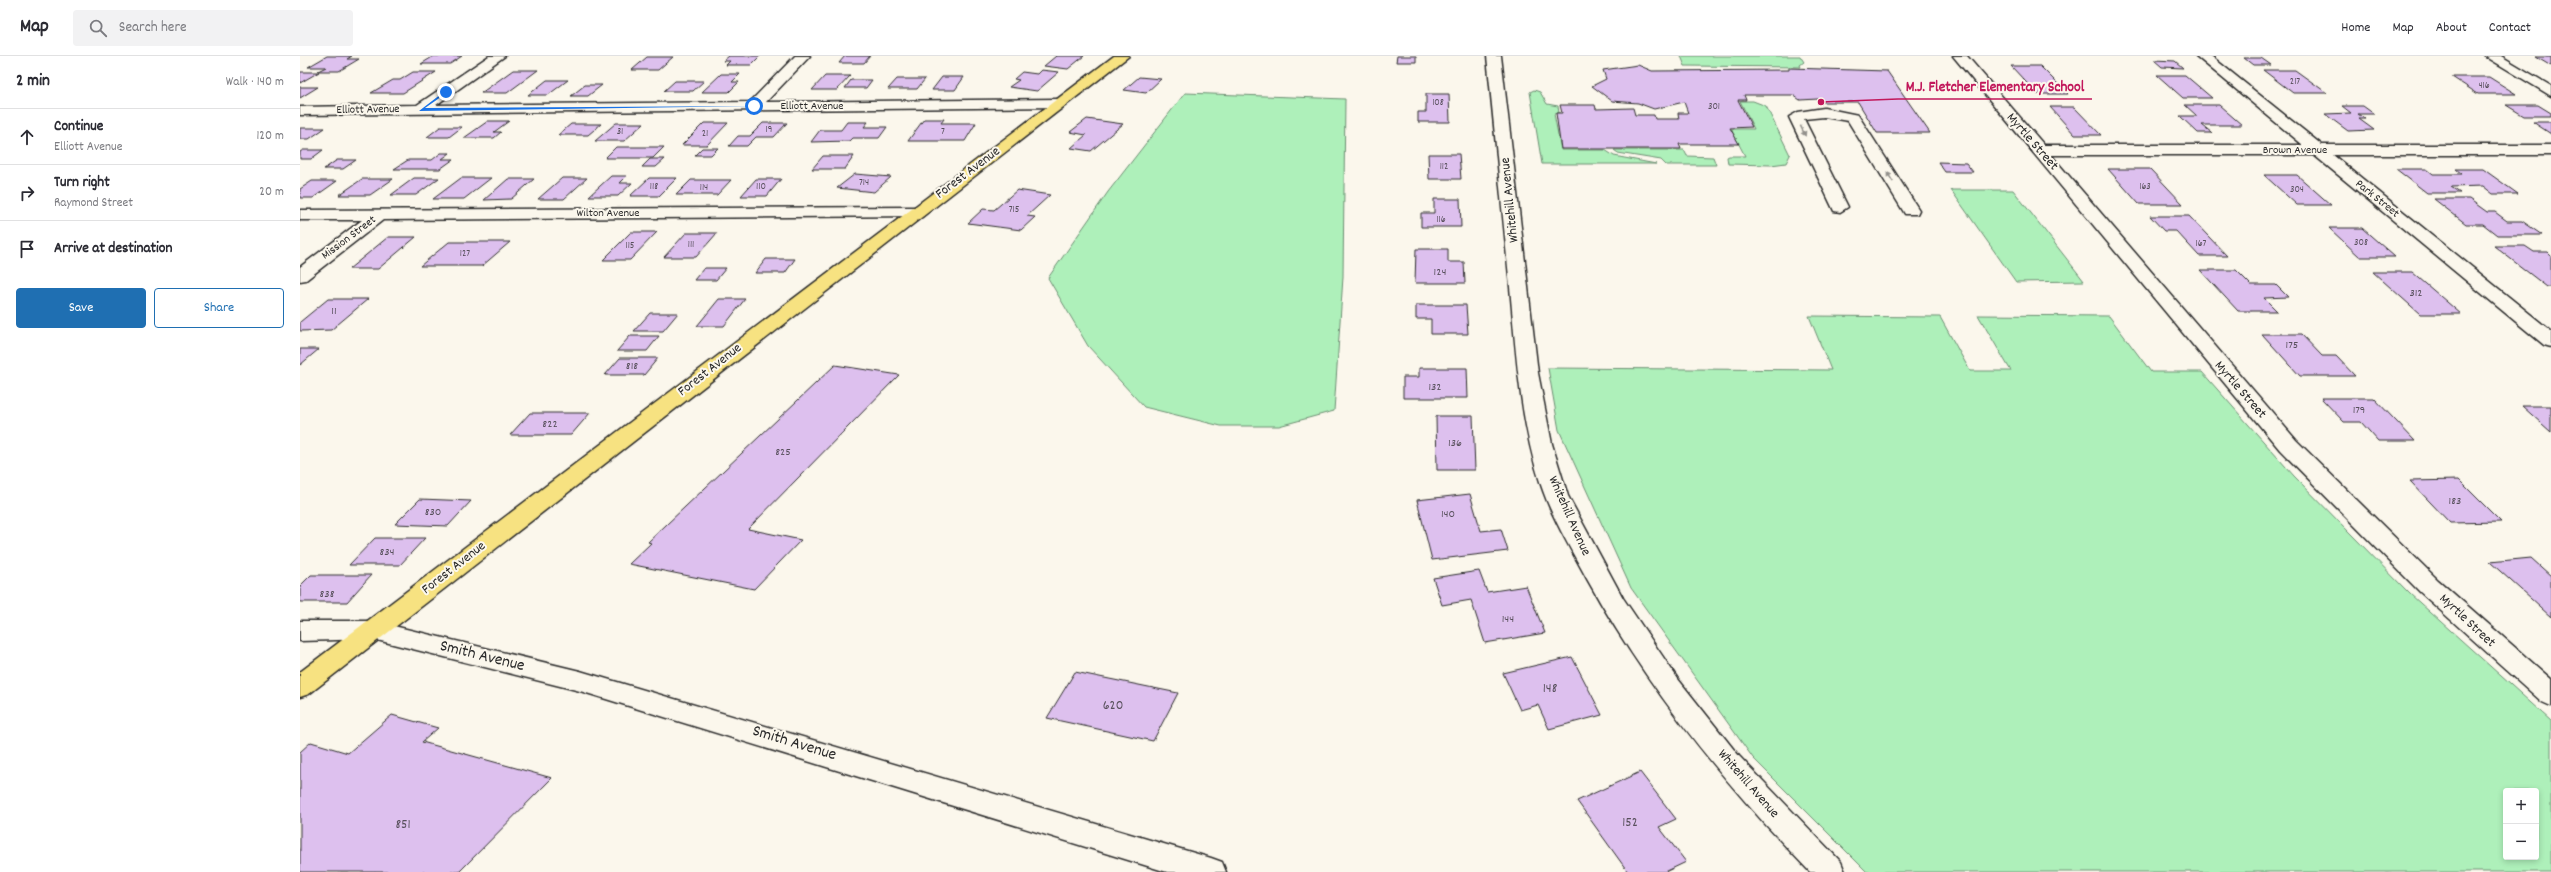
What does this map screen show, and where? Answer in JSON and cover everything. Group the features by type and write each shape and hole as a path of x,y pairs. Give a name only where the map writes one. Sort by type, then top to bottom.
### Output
{"main road":[{"name":"Forest Avenue","path":"300,687 1122,56"}],"street":[{"path":"420,110 498,56"},
{"path":"754,106 803,56"},
{"name":"Whitehill Avenue","path":"1494,56 1528,373 1534,407 1554,486 1570,524 1597,576 1637,643 1732,769 1830,872"},
{"name":"Myrtle Street","path":"1960,56 2288,445 2429,586 2551,695"},
{"name":"Park Street","path":"2203,56 2551,341"},
{"path":"2492,56 2551,92"},
{"name":"Elliott Avenue","path":"300,111 1060,104"},
{"path":"1840,207 1796,117 1808,113 1823,111 1853,118 1910,210"},
{"name":"Brown Avenue","path":"2039,150 2551,150"},
{"name":"Wilton Avenue","path":"300,215 917,212"},
{"name":"Mission Street","path":"300,276 380,214"},
{"name":"Smith Avenue","path":"300,631 373,630 603,688 1211,872"}],"green space":[{"path":"1681,56 1800,56 1804,62 1800,65 1801,67 1685,66"},
{"path":"1534,90 1540,92 1547,104 1558,106 1559,113 1554,114 1561,150 1605,150 1614,156 1656,164 1542,164 1530,92"},
{"path":"1185,93 1345,99 1343,277 1334,411 1279,426 1221,426 1144,407 1088,346 1048,278 1108,192"},
{"path":"1740,101 1753,101 1766,106 1790,155 1786,163 1771,165 1728,164 1727,157 1729,156 1745,156 1731,129 1754,129"},
{"path":"1614,150 1684,150 1687,156 1713,157 1716,165 1666,165 1661,160 1618,153"},
{"path":"1951,190 2013,190 2084,281 2016,282"},
{"path":"1978,315 2109,316 2151,372 2202,372 2294,476 2410,594 2551,721 2551,872 1867,872 1753,758 1631,588 1559,430 1548,368 1831,370 1809,316 1940,317 1970,371 2011,371"}],"building":[{"path":"327,56 352,56 347,59 359,59 339,71 318,71 326,67 308,67"},
{"path":"434,56 462,56 450,64 421,64"},
{"path":"729,56 760,56 751,65 726,65 730,61 723,61"},
{"path":"845,56 870,56 864,63 839,63"},
{"path":"1056,56 1084,56 1068,69 1044,66"},
{"path":"1397,56 1416,56 1416,62 1396,62"},
{"path":"647,57 673,57 658,70 632,70"},
{"path":"2536,57 2551,57 2551,66"},
{"path":"2244,58 2261,58 2271,65 2253,65"},
{"path":"2154,60 2175,61 2183,68 2162,67"},
{"path":"1638,65 1652,71 1789,70 1789,68 1887,71 1930,133 1877,133 1858,102 1823,102 1818,99 1800,100 1793,95 1744,95 1746,100 1738,100 1752,127 1730,128 1739,144 1679,144 1681,149 1561,149 1556,113 1562,113 1560,105 1595,105 1596,109 1633,108 1635,115 1654,115 1655,119 1679,119 1678,113 1688,113 1684,102 1654,109 1638,103 1612,101 1592,86 1606,79 1603,70"},
{"path":"2011,66 2040,66 2068,94 2037,94"},
{"path":"513,70 538,70 507,93 481,93"},
{"path":"1041,70 1059,72 1037,91 1009,87 1019,80 1014,79 1022,72 1037,74"},
{"path":"2263,70 2295,70 2327,93 2293,93"},
{"path":"300,72 319,72 300,83"},
{"path":"413,72 436,72 403,93 371,93 393,80 400,80"},
{"path":"721,74 740,74 732,82 739,82 729,92 702,92"},
{"path":"2157,75 2185,75 2212,98 2183,98"},
{"path":"825,76 850,76 837,90 812,90"},
{"path":"942,77 964,77 955,90 932,90"},
{"path":"1139,77 1161,79 1146,93 1124,90"},
{"path":"2452,77 2489,77 2516,94 2478,94"},
{"path":"897,79 925,79 917,89 888,89"},
{"path":"547,80 568,80 548,95 528,95"},
{"path":"851,80 872,80 866,88 845,88"},
{"path":"675,81 704,81 693,91 664,91"},
{"path":"585,85 602,85 588,96 571,96"},
{"path":"300,87 318,87 300,98"},
{"path":"1426,94 1449,94 1450,122 1418,122 1418,112 1426,112"},
{"path":"2185,105 2219,105 2242,125 2202,125 2212,133 2198,133 2180,116 2197,116"},
{"path":"2506,105 2538,105 2551,113 2551,116 2524,116"},
{"path":"2342,106 2363,106 2374,114 2358,114 2365,119 2359,119 2374,130 2348,131 2325,114 2351,113"},
{"path":"2050,107 2074,107 2101,135 2075,135"},
{"path":"924,119 944,119 941,123 976,123 965,141 908,141"},
{"path":"1087,119 1123,124 1091,151 1071,148 1086,135 1070,132"},
{"path":"488,121 509,121 494,132 501,132 494,138 464,138"},
{"path":"847,122 868,122 864,127 887,127 879,138 852,138 849,141 811,142 820,130 841,130"},
{"path":"2533,122 2551,122 2551,134"},
{"path":"616,123 644,123 624,141 595,141"},
{"path":"704,123 728,123 707,145 682,145"},
{"path":"763,123 787,123 774,137 756,137 747,146 729,146 738,136 750,136"},
{"path":"571,124 601,124 588,135 558,135"},
{"path":"440,127 462,127 449,137 427,137"},
{"path":"300,128 325,128 309,139 300,139"},
{"path":"616,147 664,147 653,158 605,158"},
{"path":"702,148 718,148 711,155 695,155"},
{"path":"303,150 323,150 311,159 300,159 300,152"},
{"path":"441,153 450,153 442,159 454,159 440,169 394,169 408,160 432,160"},
{"path":"1428,154 1459,154 1461,179 1429,179"},
{"path":"823,156 854,156 845,169 812,169"},
{"path":"650,159 665,159 656,167 642,167"},
{"path":"337,160 356,160 343,169 324,169"},
{"path":"1938,162 1966,163 1973,172 1945,172"},
{"path":"2108,169 2150,169 2183,204 2139,204"},
{"path":"2396,169 2427,169 2433,174 2462,174 2456,169 2483,169 2518,194 2493,194 2483,186 2451,187 2460,193 2427,193"},
{"path":"855,174 891,177 874,192 837,188"},
{"path":"2264,175 2297,175 2331,205 2297,205"},
{"path":"611,176 627,176 620,183 632,183 618,196 589,196"},
{"path":"414,178 439,178 416,195 391,195"},
{"path":"461,178 491,178 464,199 433,199"},
{"path":"562,178 587,178 564,199 538,199"},
{"path":"649,178 677,178 659,196 630,196"},
{"path":"362,179 393,179 370,195 339,195"},
{"path":"508,179 534,179 511,199 484,200"},
{"path":"756,179 781,179 767,196 741,196"},
{"path":"691,180 731,180 717,195 676,195"},
{"path":"312,181 337,181 313,198 300,198 300,189"},
{"path":"1017,190 1050,195 1027,216 1035,217 1021,230 968,223 983,209 994,210"},
{"path":"1434,199 1460,199 1461,227 1421,227 1421,213 1434,213"},
{"path":"2434,199 2469,199 2487,212 2495,212 2507,221 2522,221 2542,235 2497,235 2483,224 2466,224"},
{"path":"2150,216 2189,216 2227,256 2199,256 2176,231 2164,231"},
{"path":"2329,228 2362,228 2395,257 2360,257"},
{"path":"631,232 657,232 630,260 603,260"},
{"path":"686,233 717,233 696,257 664,257"},
{"path":"388,237 416,237 378,269 349,269"},
{"path":"449,242 510,242 482,266 420,266"},
{"path":"2494,246 2525,246 2534,252 2548,252 2551,255 2551,287 2547,287"},
{"path":"1416,249 1448,249 1448,262 1464,262 1465,283 1415,283"},
{"path":"766,259 795,259 785,273 755,273"},
{"path":"704,268 726,268 716,280 694,280"},
{"path":"2200,270 2236,270 2251,285 2276,285 2288,297 2264,298 2277,311 2238,311"},
{"path":"2373,272 2412,272 2461,314 2420,314"},
{"path":"328,299 368,299 331,330 300,331 300,322"},
{"path":"719,299 745,299 724,326 697,326"},
{"path":"1416,305 1466,305 1468,334 1431,334 1431,319 1416,319"},
{"path":"650,313 678,313 663,331 634,331"},
{"path":"2262,334 2301,334 2322,356 2336,356 2355,376 2300,376"},
{"path":"630,336 659,336 647,351 617,351"},
{"path":"300,349 319,349 300,365"},
{"path":"620,358 658,358 644,375 605,375"},
{"path":"835,365 899,375 748,529 801,540 754,589 629,564 651,543 648,542"},
{"path":"1419,368 1467,368 1468,398 1403,398 1403,377 1419,377"},
{"path":"2321,398 2374,398 2415,441 2378,441 2361,422 2344,422"},
{"path":"2522,406 2551,406 2551,432"},
{"path":"530,413 590,413 571,435 510,435"},
{"path":"1436,416 1473,416 1475,470 1437,470"},
{"path":"2459,480 2501,522 2450,523 2410,481"},
{"path":"1470,494 1481,531 1501,529 1508,551 1432,560 1417,500"},
{"path":"420,499 471,501 448,526 395,524"},
{"path":"375,538 425,538 400,565 349,565"},
{"path":"2531,558 2551,576 2551,617 2490,562"},
{"path":"1479,571 1487,592 1526,586 1545,633 1485,643 1471,600 1442,605 1433,578"},
{"path":"311,575 371,575 347,602 300,602 300,586"},
{"path":"1572,657 1602,715 1549,729 1538,705 1520,710 1503,673"},
{"path":"1075,672 1178,693 1153,741 1047,718"},
{"path":"392,715 438,728 422,742 552,778 459,872 300,872 300,752 311,742 348,753"},
{"path":"1640,772 1676,819 1659,827 1686,862 1665,872 1628,872 1577,801"}],"place":[{"name":"M.J. Fletcher Elementary School","path":"1821,102"}],"route":[{"path":"446,92 420,110 754,106"}]}
